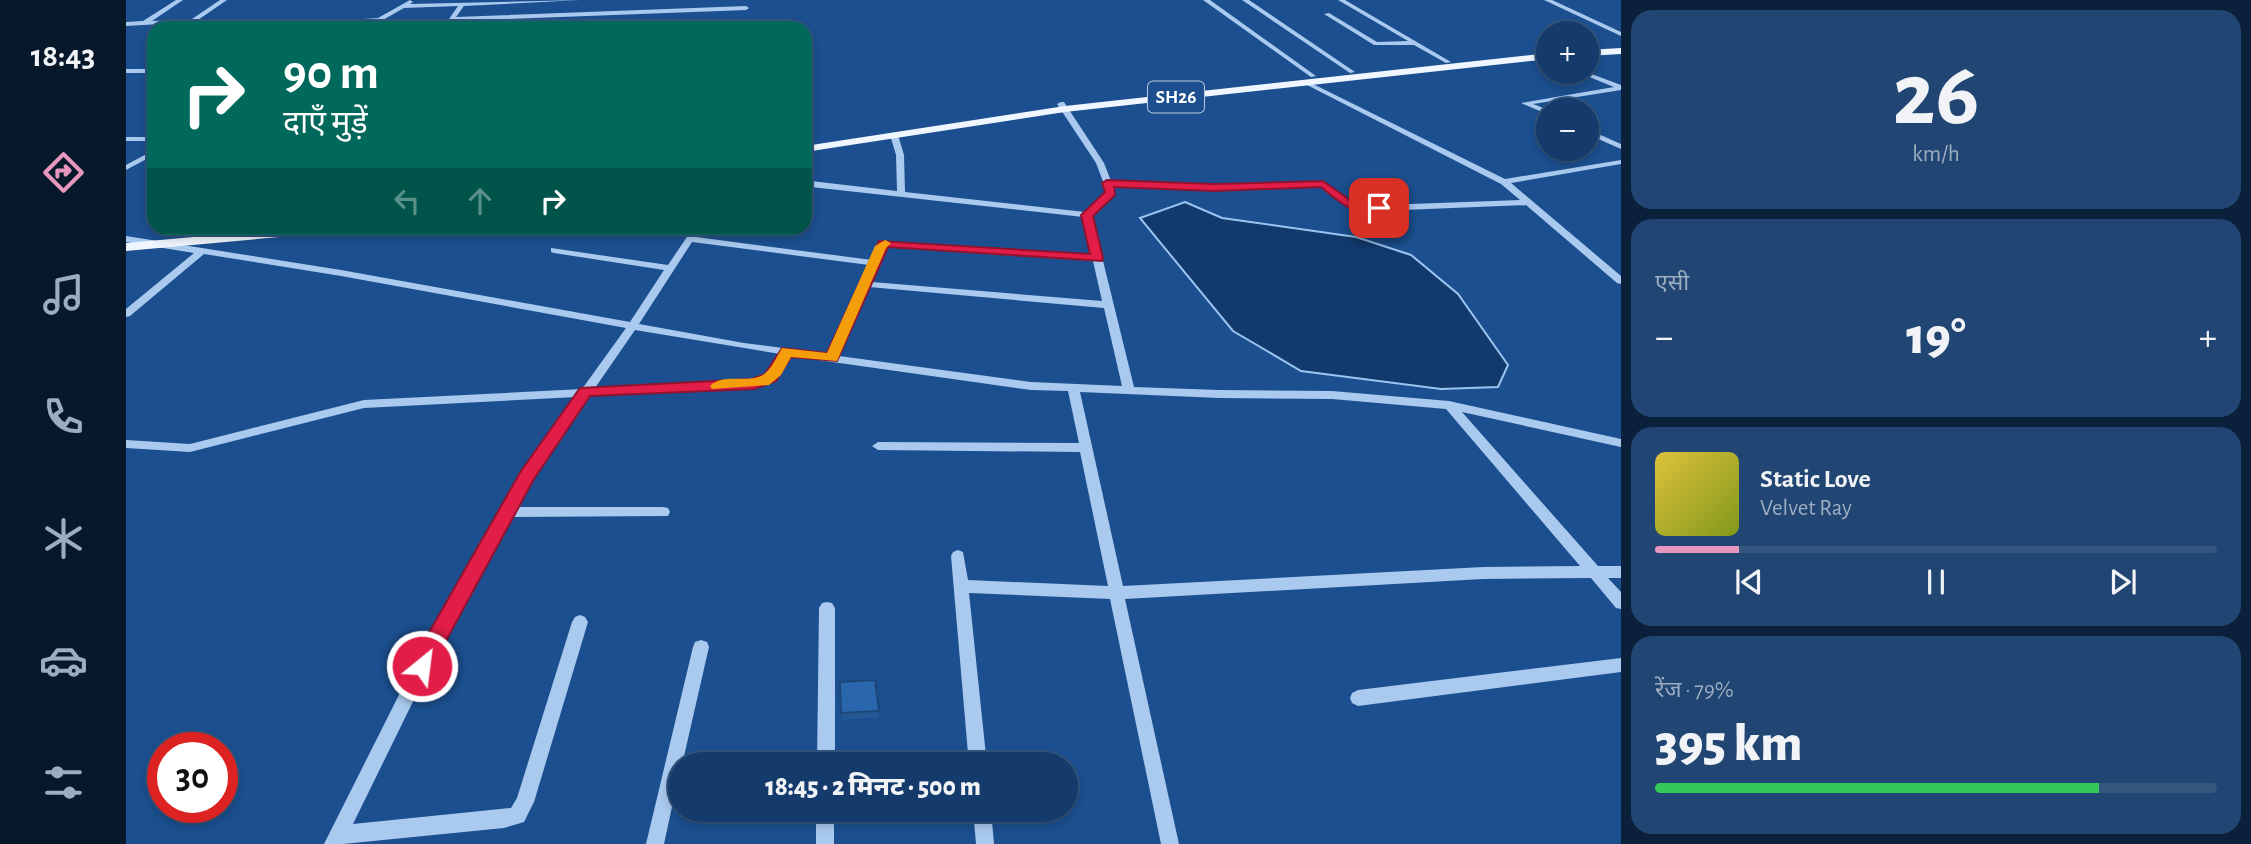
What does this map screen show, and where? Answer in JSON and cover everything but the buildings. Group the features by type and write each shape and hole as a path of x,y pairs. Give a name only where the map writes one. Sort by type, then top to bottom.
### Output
{"main road":[{"path":"1599,45 1620,43"},
{"path":"1599,49 1620,43"},
{"name":"SH26","path":"812,141 1063,107 1536,57"},
{"name":"SH26","path":"1310,80 1352,72 1448,62 1536,57"},
{"name":"SH26","path":"812,148 1063,107"},
{"path":"126,239 179,235"},
{"path":"126,247 257,235"}],"street":[{"path":"126,32 180,0"},
{"path":"178,21 196,20 224,0"},
{"path":"365,21 379,20 413,0"},
{"path":"403,6 578,0"},
{"path":"1206,0 1310,80 1504,182 1621,281"},
{"path":"1245,0 1352,72"},
{"path":"1341,0 1448,62"},
{"path":"1547,0 1620,43"},
{"path":"462,4 452,19 746,8"},
{"path":"1327,14 1376,44 1415,43"},
{"path":"126,24 147,23"},
{"path":"126,71 147,71"},
{"path":"1599,79 1621,88"},
{"path":"1557,98 1621,88"},
{"path":"1536,101 1525,103 1536,108"},
{"path":"812,184 1087,215 1111,192 1100,163 1063,107"},
{"path":"894,135 900,155 901,195"},
{"path":"1599,137 1621,147"},
{"path":"126,139 147,139"},
{"path":"126,168 147,156"},
{"path":"1504,182 1621,162"},
{"path":"1107,183 1214,187 1323,184 1354,209 1528,202"},
{"path":"1087,215 1129,391"},
{"path":"335,840 422,666 527,476 634,324 692,235"},
{"path":"126,239 341,273 744,346 1031,386 1332,395 1449,405 1621,443"},
{"path":"689,239 874,263"},
{"path":"832,358 881,246 887,243 1097,258"},
{"path":"555,250 669,268"},
{"path":"129,309 201,252"},
{"path":"864,284 1108,305"},
{"path":"126,444 190,448 364,404 754,384 771,377 787,352"},
{"path":"1073,388 1170,844"},
{"path":"1449,405 1621,603"},
{"path":"878,446 1085,447"},
{"path":"507,512 663,512"},
{"path":"958,555 977,752"},
{"path":"961,586 1116,593 1483,573 1621,572"},
{"path":"826,752 827,608"},
{"path":"335,840 504,819 517,815 524,802 580,622"},
{"path":"655,844 701,647"},
{"path":"1358,698 1621,665"},
{"path":"825,822 825,844"},
{"path":"983,822 985,844"}],"water":[{"path":"1185,202 1222,218 1356,237 1411,255 1458,294 1508,365 1498,387 1441,389 1301,371 1233,331 1140,218"}],"slow traffic":[{"path":"718,386 764,382 776,372 787,352 832,358 881,246 885,243"}],"route":[{"path":"422,666 527,476 586,391 754,384 771,377 787,352 832,358 884,243 1097,258 1087,215 1111,192 1107,183 1214,187 1323,184 1354,209 1379,208"}]}
